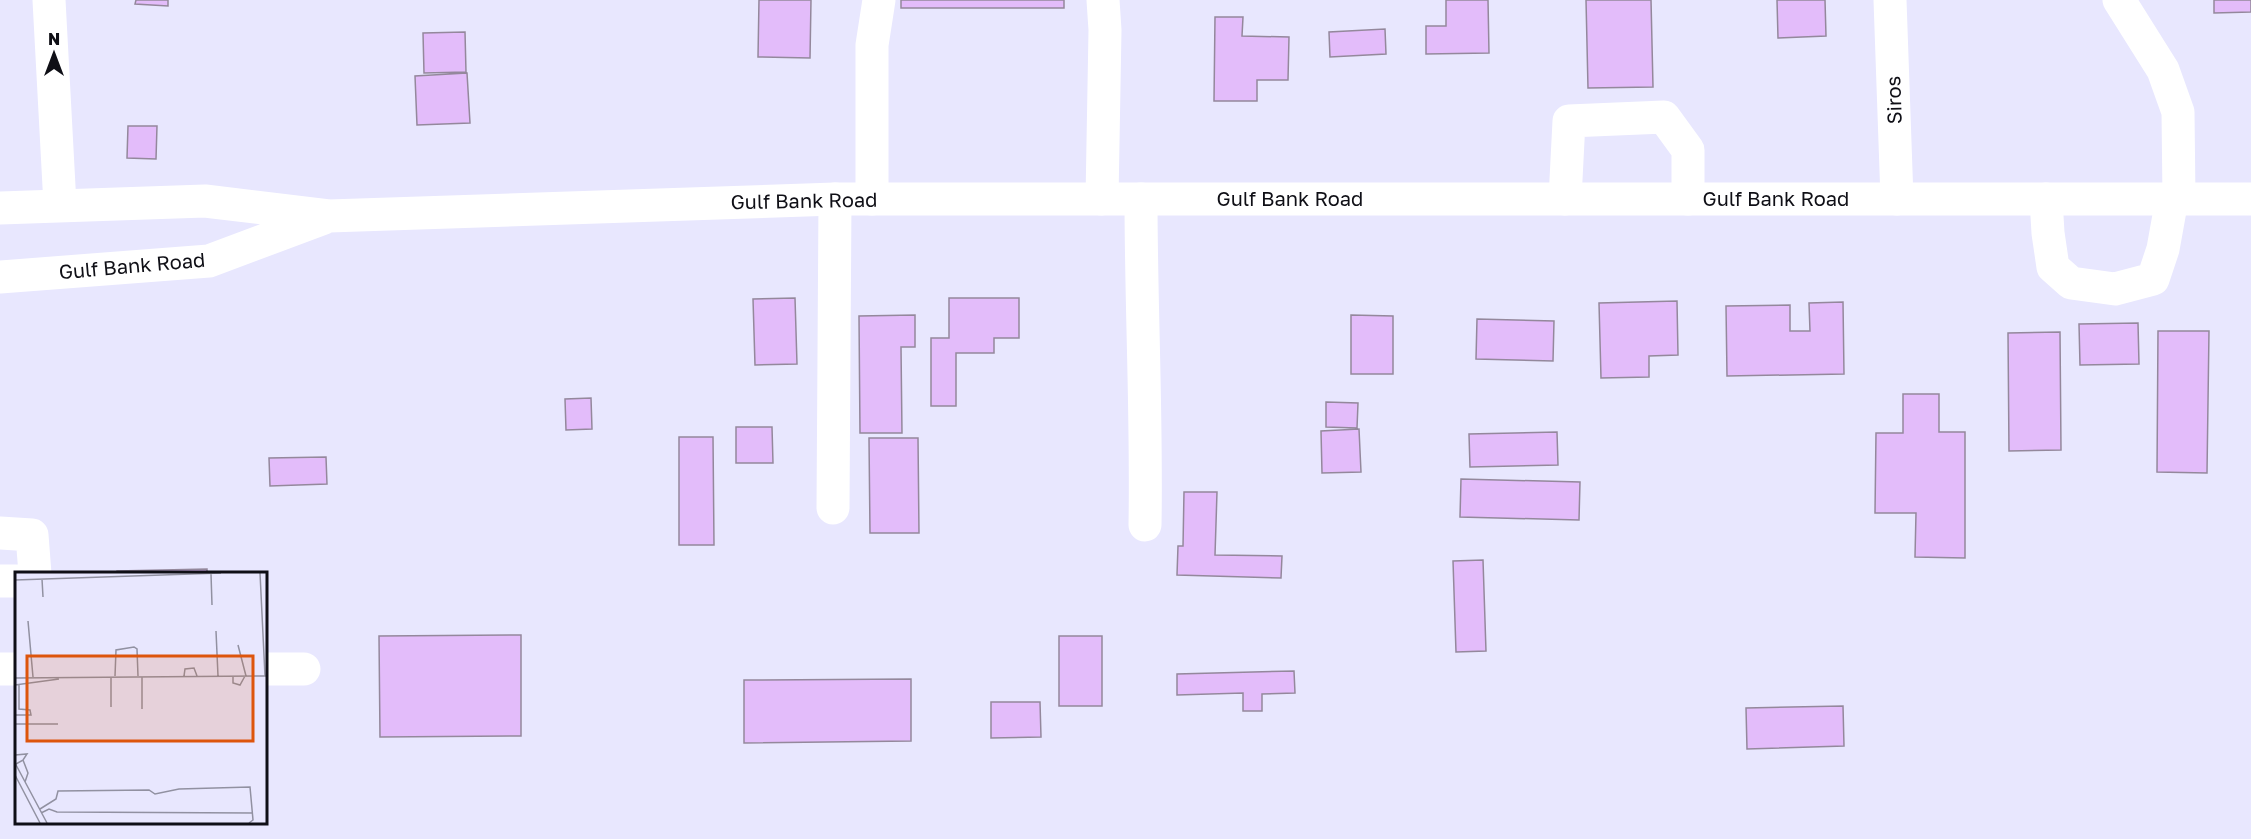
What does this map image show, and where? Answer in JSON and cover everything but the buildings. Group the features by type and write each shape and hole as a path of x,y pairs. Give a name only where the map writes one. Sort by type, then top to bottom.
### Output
{"main road":[{"path":"50,0 60,205"},
{"path":"872,199 872,45 879,0"},
{"path":"1102,199 1105,30 1103,0"},
{"name":"Siros","path":"1890,0 1897,199"},
{"path":"2046,199 2053,267 2071,283 2115,289 2152,279 2163,249 2176,199 2178,112 2163,70 2119,0"},
{"path":"1565,199 1569,121 1664,117 1688,150 1688,199"},
{"path":"833,508 835,199"},
{"name":"Gulf Bank Road","path":"0,208 205,201 329,216 835,199 2251,199"},
{"path":"1141,199 1141,303 1146,438 1145,525"},
{"name":"Gulf Bank Road","path":"0,277 209,261 329,216"},
{"path":"0,533 32,535 35,572"},
{"path":"267,669 304,669"}]}
